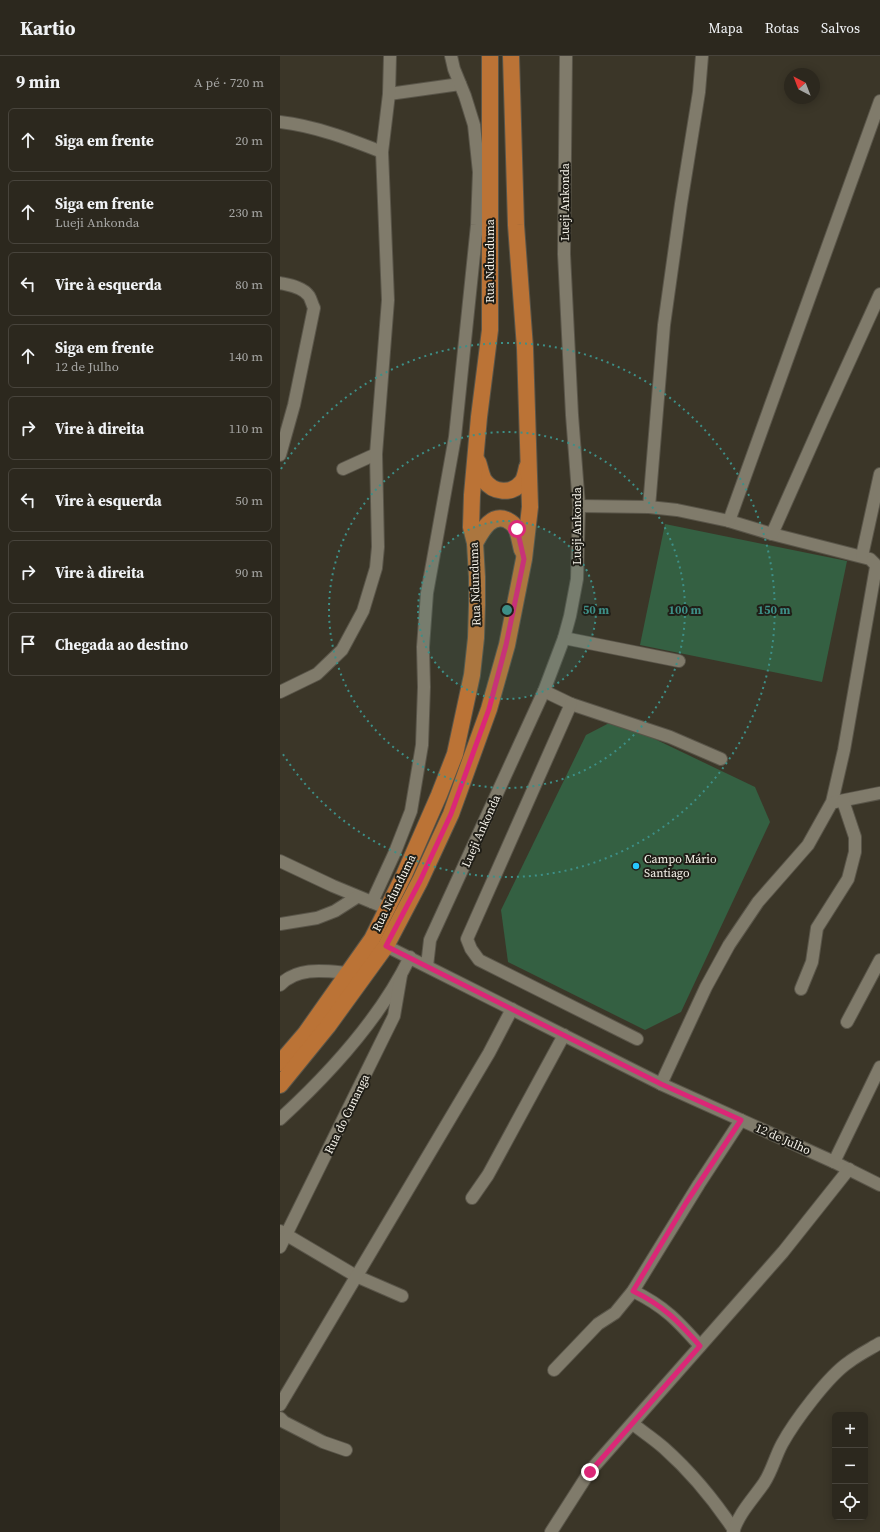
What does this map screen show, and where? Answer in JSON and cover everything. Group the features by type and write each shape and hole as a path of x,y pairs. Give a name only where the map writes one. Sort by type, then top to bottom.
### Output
{"main road":[{"name":"Rua Ndunduma","path":"280,1063 305,1034 349,973 372,938 388,908 439,795 455,754 472,675 476,638 477,577 475,543 472,527 472,495 480,410 490,330 490,56"},
{"path":"280,1086 328,1026 386,946 420,881 451,814 489,709 506,645 524,559 530,507 524,348 516,225 511,56"},
{"path":"476,456 483,479 491,487 502,492 513,489 523,481 529,461"},
{"path":"475,543 486,525 493,520 502,518 511,522 517,529 524,559"}],"street":[{"path":"280,692 317,674 342,650 363,610 376,568 378,547 376,454 388,300 382,152 389,94 390,56"},
{"path":"372,902 395,852 411,811 421,752 424,687 423,647 427,593 455,437 468,326 477,225 479,172 474,125 451,56"},
{"name":"Lueji Ankonda","path":"426,966 430,940 544,691 564,638 577,579 579,506 572,415 564,254 566,56"},
{"path":"649,507 664,325 699,92 702,56"},
{"path":"389,94 460,84"},
{"path":"729,521 880,101"},
{"path":"280,122 301,124 357,142 382,152"},
{"path":"280,283 290,285 301,290 309,296 314,308 294,405 280,455"},
{"path":"772,534 880,294"},
{"path":"343,469 376,454"},
{"path":"862,556 880,474"},
{"path":"579,506 649,507 677,510 729,521 772,534 862,556 873,561 876,567 844,750 838,802 808,845 758,902 729,945 706,987 661,1084"},
{"path":"564,638 678,661"},
{"path":"544,691 571,704 670,737 721,759"},
{"path":"571,704 467,939 471,949 479,960 637,1038"},
{"path":"838,802 880,793"},
{"path":"801,989 812,962 817,928 848,878 855,852 855,837 838,802"},
{"path":"280,861 332,886 388,908"},
{"path":"280,924 317,918 335,911 358,897"},
{"name":"12 de Julho","path":"386,946 661,1084 880,1184"},
{"path":"280,1119 329,1072 374,1015 401,975 410,957"},
{"path":"847,1022 880,960"},
{"path":"280,985 285,980 304,971 349,973"},
{"name":"Rua do Cunanga","path":"280,1247 283,1233 394,1016 401,975"},
{"path":"280,1405 489,1054 512,1009"},
{"path":"472,1198 488,1175 564,1035"},
{"path":"834,1162 880,1067"},
{"path":"554,1370 598,1324 615,1313 633,1291 686,1203 741,1120"},
{"path":"551,1532 590,1472 783,1252 849,1169"},
{"path":"283,1233 356,1276 402,1296"},
{"path":"633,1291 659,1305 670,1314 700,1346"},
{"path":"734,1531 742,1512 764,1483 771,1471 781,1445 787,1435 817,1395 836,1373 848,1362 880,1343"},
{"path":"280,1418 284,1422 323,1442 346,1450"},
{"path":"632,1424 664,1448 693,1477 719,1508 734,1531"}],"green space":[{"path":"665,524 847,561 822,682 640,645"},
{"name":"Campo Mário Santiago","path":"615,720 755,787 770,822 681,1012 645,1030 508,962 501,910 586,735"}],"place":[{"name":"Campo Mário Santiago","path":"636,866"}],"route":[{"path":"517,529 524,559 506,645 489,709 451,814 420,881 386,946 661,1084 741,1120 686,1203 652,1263 633,1291 659,1305 670,1314 700,1346 590,1472"}]}
